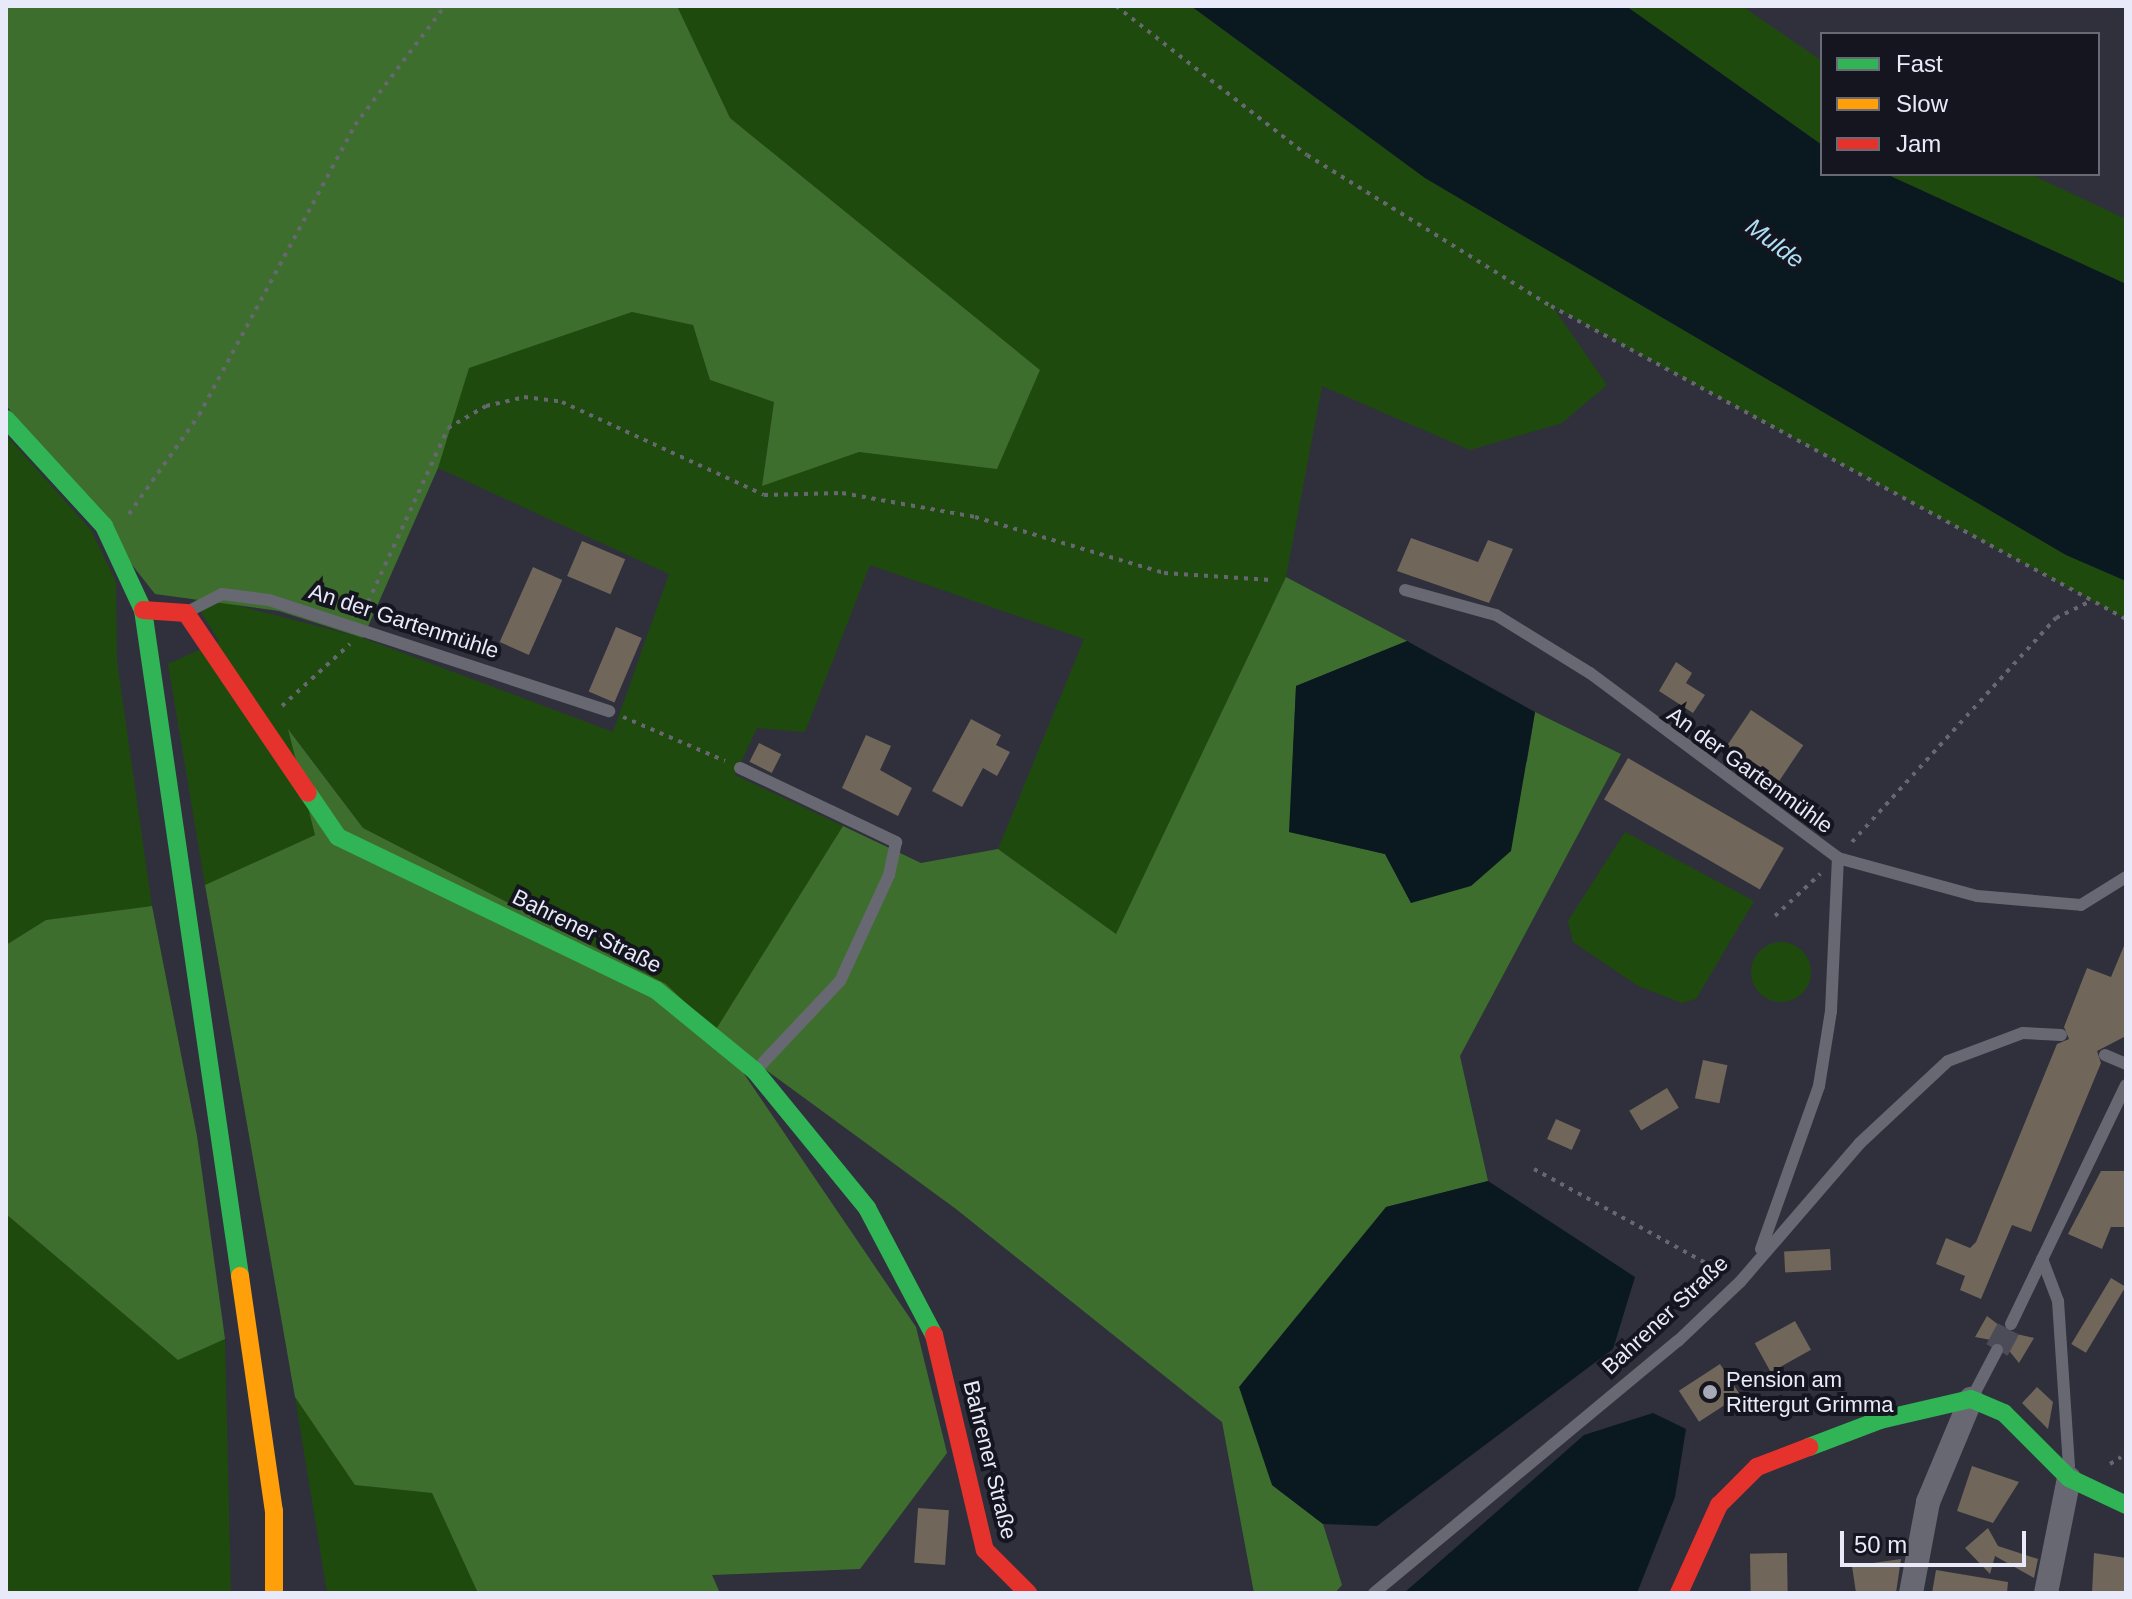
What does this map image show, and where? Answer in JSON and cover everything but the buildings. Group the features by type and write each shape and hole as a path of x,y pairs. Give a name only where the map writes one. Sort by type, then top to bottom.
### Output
{"street":[{"path":"6,419 77,490 111,539 143,610 274,1511 274,1593"},
{"path":"143,610 186,613"},
{"name":"Bahrener Straße","path":"186,613 338,837 656,990 755,1071 867,1208 932,1329 985,1550 1028,1593"},
{"path":"1911,1593 1928,1502 1971,1399"},
{"path":"1679,1593 1719,1505 1757,1467 1880,1420 1971,1399 2004,1413 2069,1478 2126,1505"},
{"path":"2046,1593 2069,1478"}],"lane":[{"name":"An der Gartenmühle","path":"1405,590 1496,615 1590,673 1838,858 1831,1011 1819,1086 1757,1259"},
{"name":"An der Gartenmühle","path":"186,613 222,594 358,624 609,711"},
{"path":"740,768 896,842 889,875 840,981 755,1071"},
{"path":"1838,858 1977,896 2081,905 2126,877"},
{"name":"Bahrener Straße","path":"1374,1593 1740,1282 1860,1143 1948,1061 2023,1033 2061,1035"},
{"path":"2105,1055 2126,1064"},
{"path":"2011,1324 2126,1085"},
{"path":"2042,1259 2058,1301 2069,1478"},
{"path":"1971,1399 1997,1350"}],"path":[{"path":"111,539 199,415 355,125 445,6"},
{"path":"1116,6 1307,155 1538,298 2126,619"},
{"path":"263,723 354,641 358,624 448,428 486,406 524,397 562,402 722,483 764,495 842,493 975,517 1164,573 1271,580"},
{"path":"1775,916 1838,858 2056,618 2092,600"},
{"path":"609,711 740,768"},
{"path":"1534,1169 1740,1282"}],"green space":[{"path":"6,6 677,6 730,118 1040,370 997,469 859,452 762,486 774,402 710,380 693,325 632,312 469,368 438,468 363,638 279,611 155,594 6,405"},
{"path":"677,6 1191,6 1425,178 2066,555 2126,581 2126,619 1553,307 1607,385 1562,423 1470,450 1322,386 1286,577 1116,934 998,849 1084,639 870,565 805,732 757,728 735,775 843,826 715,1032 666,984 363,828 290,731 315,835 205,885 168,664 219,641 189,593 363,638 613,732 669,574 438,468 468,368 632,312 693,325 710,380 774,402 762,485 859,452 997,468 1040,370 730,118"},
{"path":"1626,6 1742,6 1820,60 1820,144"},
{"path":"1890,176 2034,176 2126,219 2126,284"},
{"path":"6,435 91,530 116,582 117,661 152,906 46,920 6,945"},
{"path":"1286,577 1407,641 1296,686 1290,832 1385,854 1411,903 1527,761 1535,712 1621,754 1460,1056 1488,1181 1386,1207 1272,1485 1323,1524 1342,1585 1335,1593 1254,1593 1222,1422 956,1209 717,1034 916,1327 947,1453 860,1569 712,1575 720,1593 478,1593 432,1493 355,1485 295,1397 205,885 315,835 288,729 363,828 666,984 715,1031 843,826 921,863 998,849 1116,934"},
{"path":"1625,832 1754,901 1696,999 1682,1003 1638,986 1573,942 1568,921"},
{"path":"152,906 197,1136 225,1339 178,1360 6,1214 6,945 46,920"},
{"path":"1781,942 1802,951 1811,972 1802,993 1781,1002 1760,993 1751,972 1760,951"},
{"path":"6,1214 178,1360 225,1339 231,1593 6,1593"},
{"path":"295,1397 356,1485 432,1493 478,1593 327,1593"}],"water":[{"name":"Mulde","path":"1191,6 1626,6 1820,144 1820,176 1890,176 2126,284 2126,581 2066,555 1425,178"},
{"path":"1407,641 1535,712 1511,851 1471,886 1411,903 1385,854 1289,832 1296,686"},
{"path":"1488,1181 1635,1277 1613,1349 1377,1526 1323,1524 1272,1485 1239,1387 1386,1207"},
{"path":"1653,1413 1686,1429 1675,1497 1637,1593 1404,1593 1584,1435"}],"tunnel":[{"path":"1997,1350 2011,1324"}],"traffic: fast":[{"path":"6,419 104,526 143,610 240,1276"},
{"path":"308,793 338,837 656,990 755,1071 867,1208 934,1335"},
{"path":"1809,1447 1880,1420 1971,1399 2004,1413 2069,1478 2126,1505"}],"traffic: slow":[{"path":"240,1276 274,1511 274,1593"}],"traffic: jam":[{"path":"143,610 186,613 308,793"},
{"path":"934,1335 985,1550 1028,1593"},
{"path":"1679,1593 1719,1505 1757,1467 1809,1447"}],"place":[{"name":"Pension am Rittergut Grimma","path":"1710,1392"}]}
